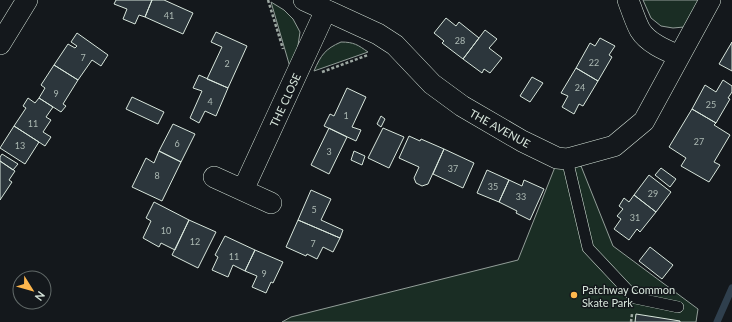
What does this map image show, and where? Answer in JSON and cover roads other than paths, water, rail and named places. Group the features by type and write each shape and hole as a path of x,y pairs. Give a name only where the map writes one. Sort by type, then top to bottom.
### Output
{"street":[{"path":"0,44 27,0"},
{"name":"THE AVENUE","path":"304,0 378,34 395,45 432,84 462,106 522,141 557,158 567,160"},
{"path":"628,0 640,30 649,40 660,48 679,56"},
{"path":"567,160 614,146 644,121 710,0"},
{"name":"THE CLOSE","path":"243,190 326,10"},
{"path":"214,177 271,203"}],"lane":[{"path":"567,160 588,248 635,298 678,307"}],"waterway":[{"path":"717,322 732,288"}],"place":[{"name":"Patchway Common Skate Park","path":"574,295"}]}
